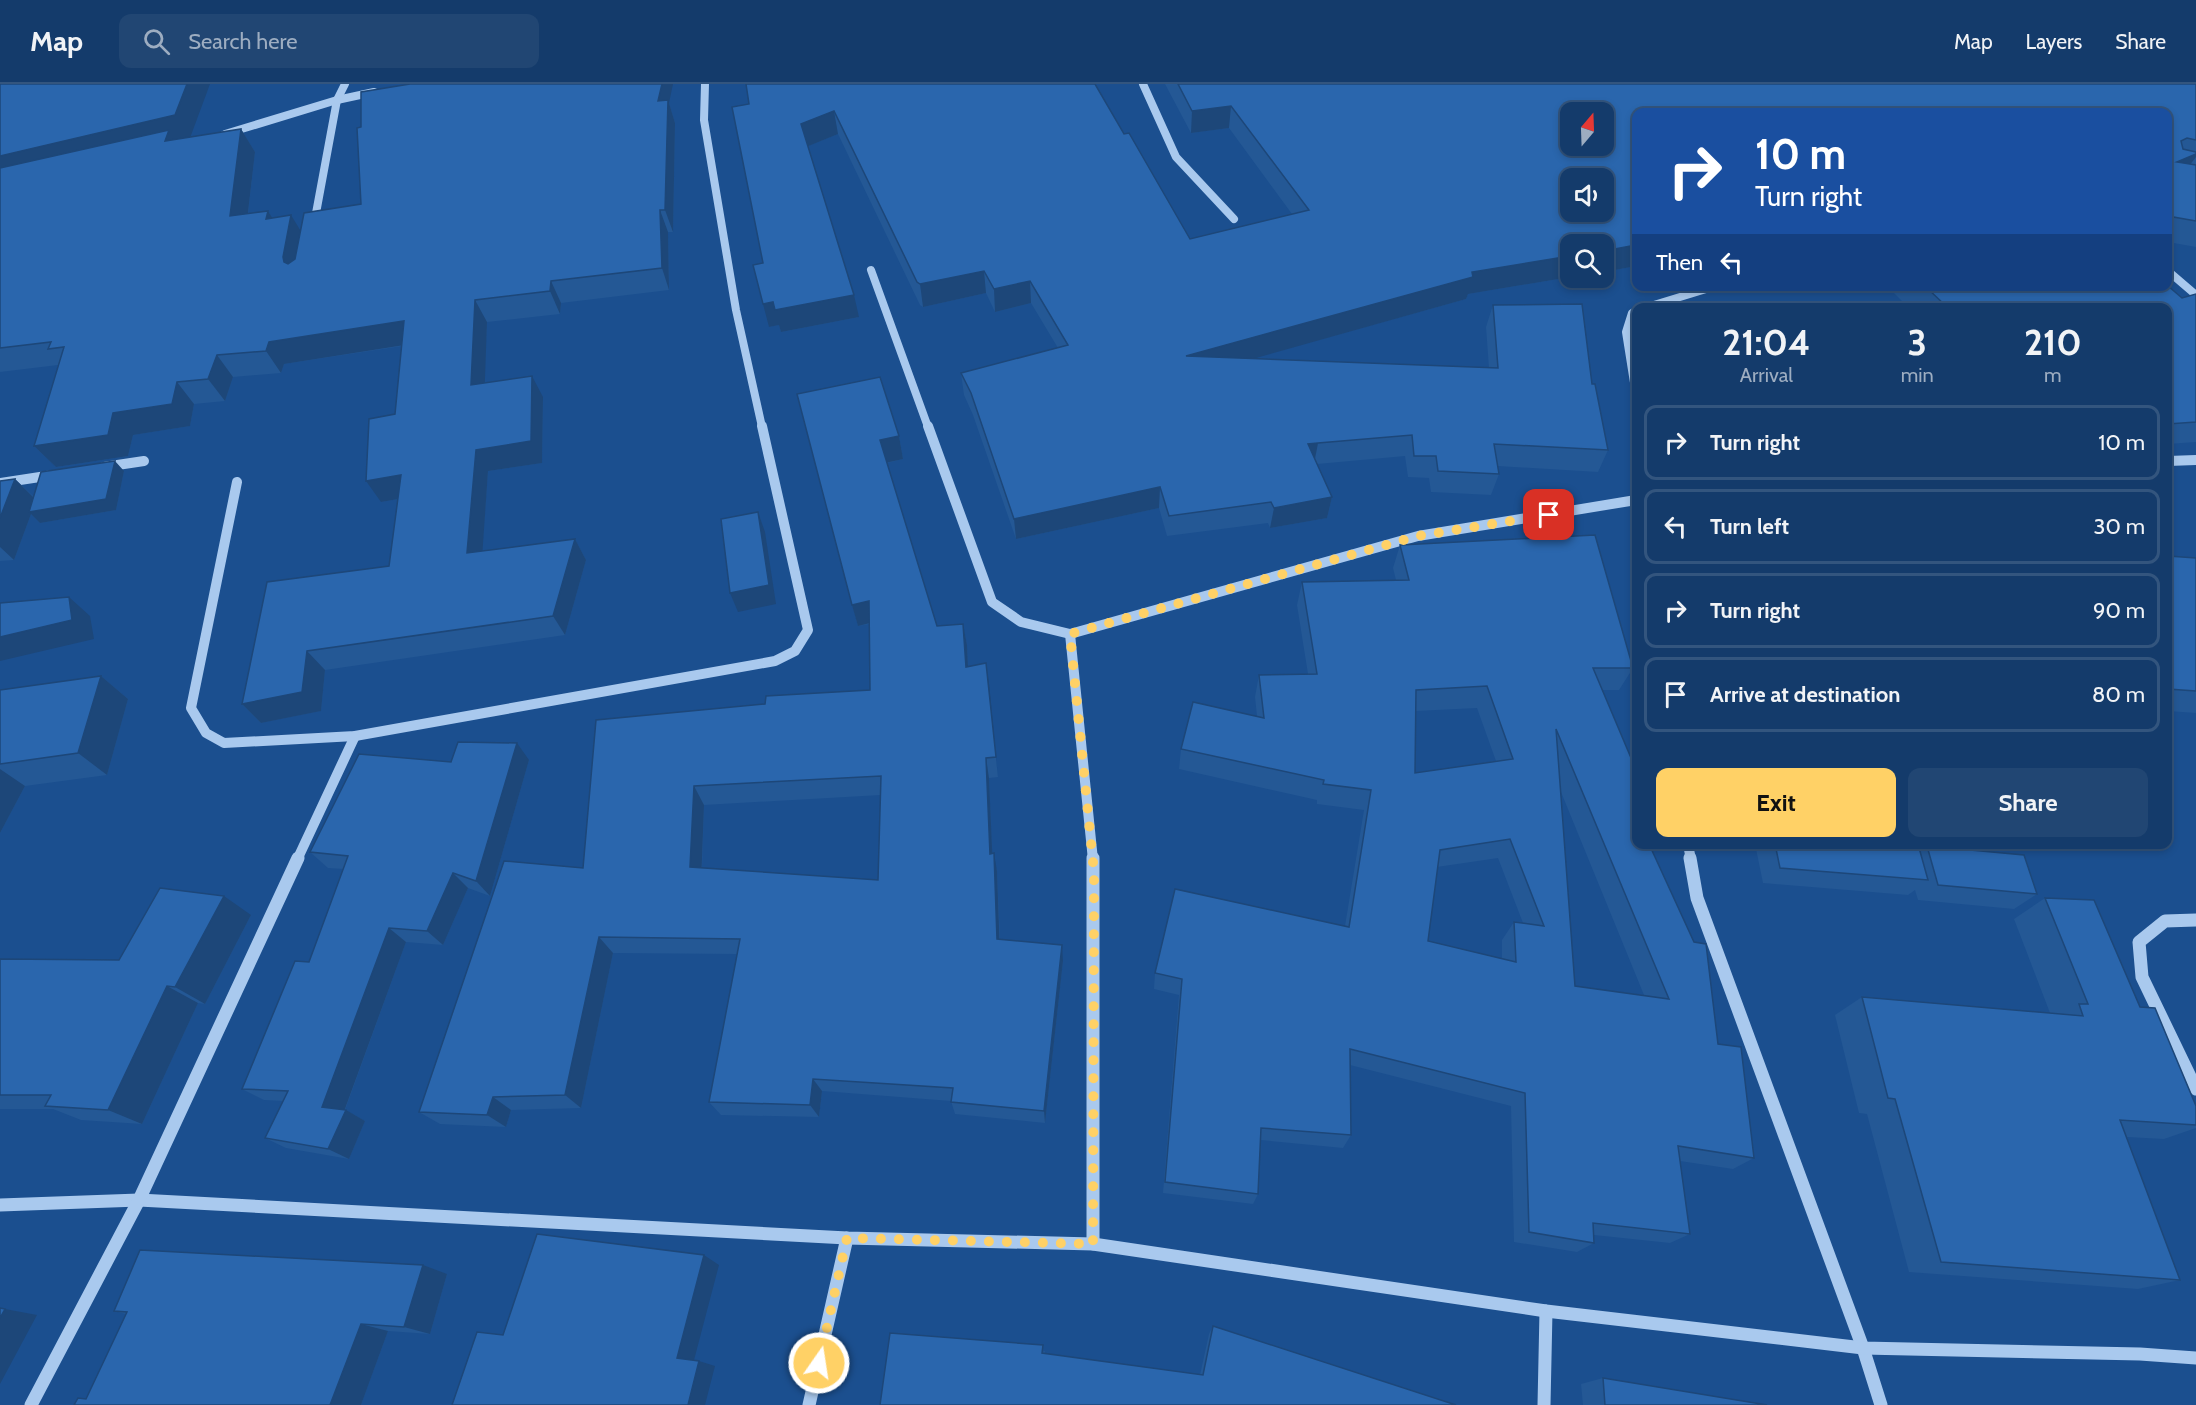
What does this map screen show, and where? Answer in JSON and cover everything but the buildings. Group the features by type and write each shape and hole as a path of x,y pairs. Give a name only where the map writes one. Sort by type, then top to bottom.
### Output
{"street":[{"path":"311,235 337,100 345,84"},
{"path":"237,482 191,708 206,733 224,743 355,736 775,661 795,651 808,630 736,310 704,120 705,84"},
{"path":"1143,84 1176,156 1234,219"},
{"path":"214,137 337,100 378,91"},
{"path":"871,270 992,602 1021,622 1070,634 1418,536 1632,501"},
{"path":"2172,274 2196,295"},
{"path":"1660,303 1700,291"},
{"path":"1632,313 1626,332 1632,370"},
{"path":"2172,461 2196,460"},
{"path":"89,470 144,461"},
{"path":"0,483 67,473"},
{"path":"1070,634 1094,872 1093,1244"},
{"path":"31,1405 139,1200 355,736"},
{"path":"1689,849 1697,898 1863,1348 1881,1405"},
{"path":"2196,920 2165,921 2139,942 2142,977 2196,1089"},
{"path":"0,1205 139,1200 847,1238 1093,1244 1546,1311 1863,1348 2140,1354 2196,1358"},
{"path":"809,1405 847,1238"},
{"path":"1544,1405 1546,1311"}],"route":[{"path":"819,1363 847,1238 1093,1244 1094,872 1070,634 1418,536 1549,515"}]}
